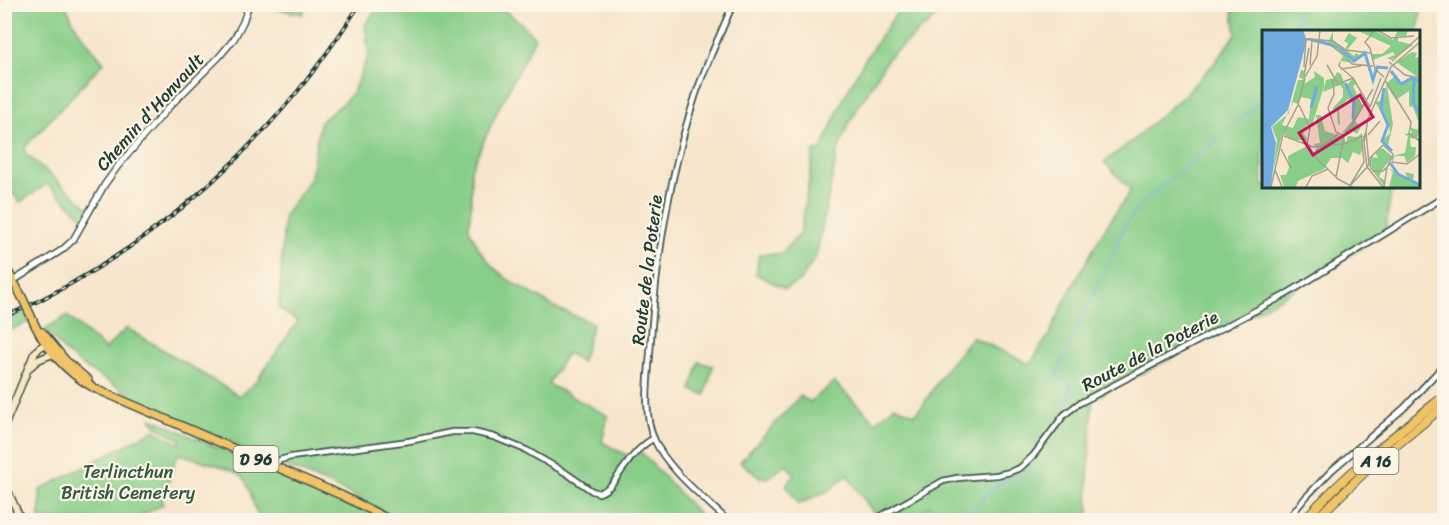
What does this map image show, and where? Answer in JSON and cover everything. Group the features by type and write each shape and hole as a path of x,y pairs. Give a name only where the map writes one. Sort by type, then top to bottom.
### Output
{"highway":[{"name":"A 16","path":"1303,520 1366,460 1444,396"},
{"name":"A 16","path":"1315,520 1365,471 1444,406"}],"main road":[{"name":"D 96","path":"4,264 38,332 55,353 83,376 121,401 353,501 390,520"},
{"path":"4,427 34,354 47,342"},
{"path":"30,367 38,360 55,353"},
{"path":"4,482 21,520"}],"street":[{"name":"Chemin d'Honvault","path":"14,283 73,240 118,166 168,108 234,39 245,19 249,4"},
{"name":"Route de la Poterie","path":"727,520 673,467 661,452 654,438 647,400 656,279 671,190 696,94 733,4"},
{"name":"Route de la Poterie","path":"874,520 943,481 997,475 1020,468 1033,456 1062,417 1078,404 1285,295 1444,197"},
{"path":"4,285 14,283"},
{"path":"1287,520 1324,478 1404,408 1444,365"},
{"path":"272,466 280,460 291,457 409,441 448,432 472,432 490,436 526,450 566,472 592,491 599,493 611,485 635,454 654,438"}],"green space":[{"path":"4,5 66,5 77,28 104,62 25,147 25,153 89,208 84,218 47,184 20,202 5,185"},
{"path":"258,5 305,5 303,14"},
{"path":"380,5 497,5 520,22 535,38 471,169 469,229 479,249 491,265 507,279 558,309 593,323 582,362 567,353 548,384 608,416 602,442 630,457 636,450 643,454 704,520 397,520 351,494 133,403 128,393 87,369 66,353 45,329 67,316 105,349 127,328 239,396 256,382 298,321 279,309 284,216 310,179 320,122 353,92 369,54 365,25"},
{"path":"902,5 950,5 888,58 849,123 837,154 816,257 800,281 785,289 756,274 759,254 780,254 800,234 814,151 821,150 843,99 864,61"},
{"path":"1232,5 1422,5 1418,30 1262,30 1262,188 1392,188 1385,233 1285,295 1093,399 1088,476 1089,520 940,520 929,506 913,520 867,520 875,515 847,475 830,490 799,504 786,485 795,474 786,465 768,478 760,477 740,462 800,396 810,402 834,382 876,422 894,406 915,414 945,370 972,337 1030,364 1050,333 1067,296 1104,230 1131,190 1104,162 1132,141 1184,95 1213,65 1236,34"},
{"path":"25,311 29,322 5,332 5,321"},
{"path":"699,362 713,366 705,395 691,390"},
{"name":"Terlincthun British Cemetery","path":"151,418 334,497 380,520 260,520 245,480 241,476 217,465 177,455 161,500 163,505 132,520 40,520 40,490 154,430 180,444 181,440 156,426"}],"waterway":[{"path":"1296,30 1297,4"},
{"path":"1067,406 1070,384 1056,375 1127,222 1141,204 1262,101"},
{"path":"960,520 982,501 989,490 1023,471 1045,445"}],"railway":[{"path":"4,317 43,299 118,255 188,202 221,173 252,143 302,86 360,4"}]}
